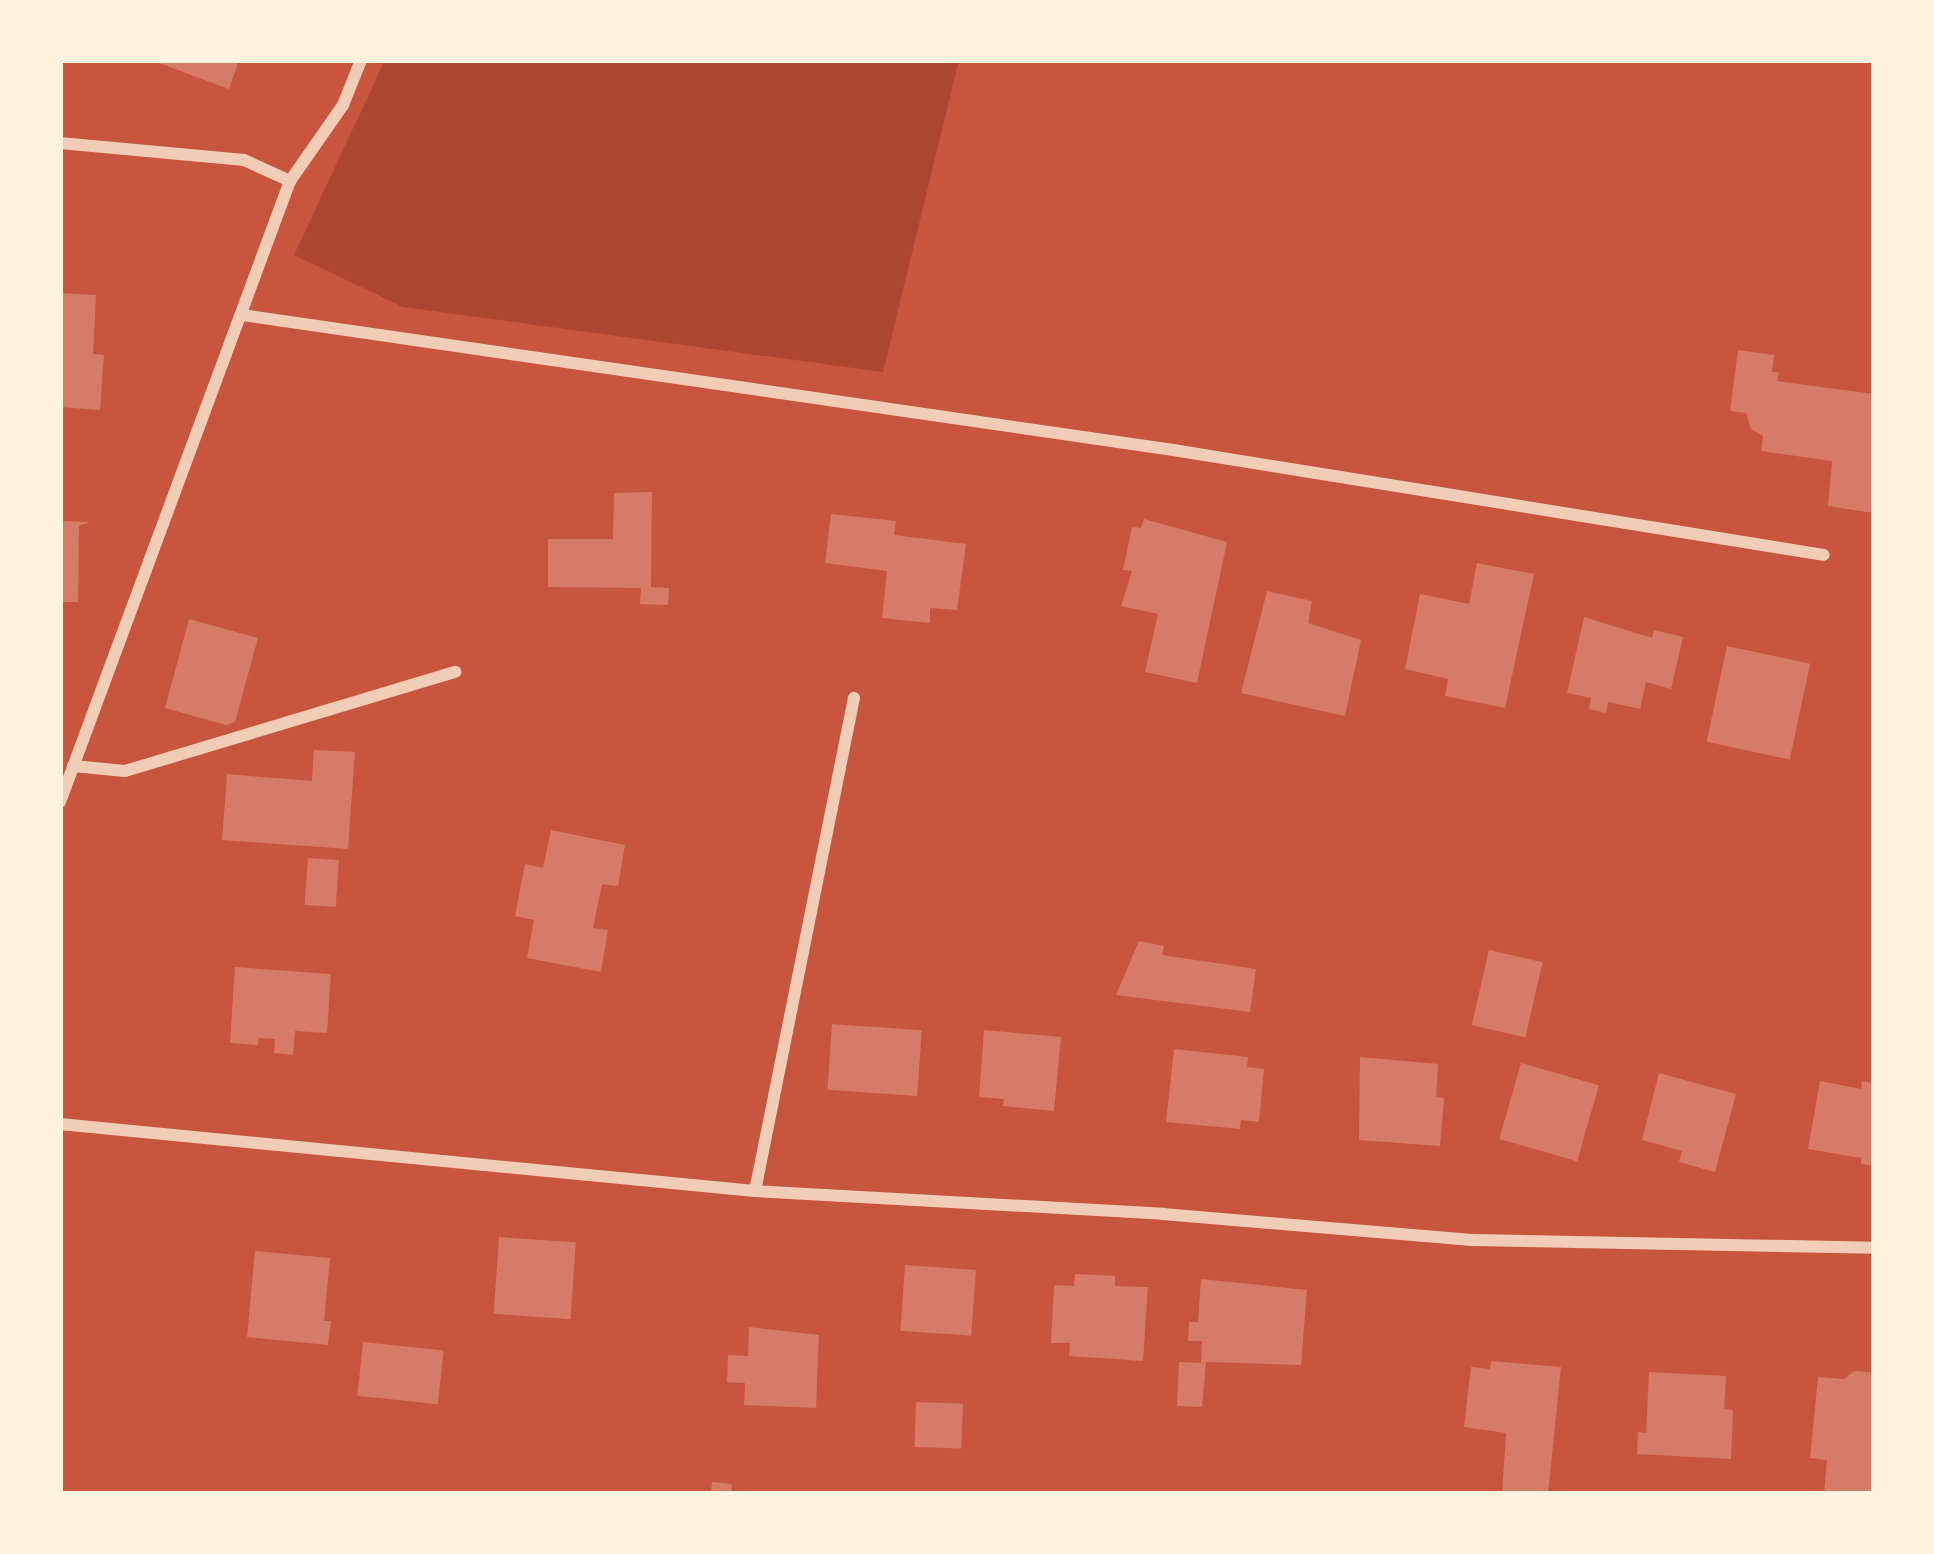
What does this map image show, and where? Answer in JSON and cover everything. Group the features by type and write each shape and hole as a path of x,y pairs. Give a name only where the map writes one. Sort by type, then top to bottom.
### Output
{"street":[{"path":"60,802 290,181 343,105 361,60"},
{"path":"60,143 244,160 290,181"},
{"path":"242,316 1173,450 1824,555"},
{"path":"73,766 125,771 456,672"},
{"path":"755,1191 854,698"},
{"path":"60,1124 755,1191 1163,1214 1472,1240 1874,1248"}],"shaded area":[{"path":"385,60 959,60 883,372 403,307 294,255"}],"building":[{"path":"151,60 239,60 229,89"},
{"path":"60,293 96,295 93,354 104,355 100,410 60,407"},
{"path":"1738,350 1774,355 1772,372 1779,372 1777,381 1874,394 1874,513 1828,506 1832,461 1761,451 1763,436 1751,429 1746,413 1730,411"},
{"path":"652,492 651,587 669,588 668,605 640,604 641,588 548,587 548,539 613,539 614,493"},
{"path":"831,514 896,521 894,535 966,544 957,610 930,608 930,623 882,618 887,571 825,563"},
{"path":"1144,519 1227,542 1197,683 1145,672 1158,614 1121,606 1132,571 1123,570 1132,527 1141,528"},
{"path":"60,521 90,522 79,526 78,602 60,602"},
{"path":"1477,563 1534,574 1505,708 1445,696 1448,679 1405,669 1420,594 1469,604"},
{"path":"1267,591 1312,601 1308,623 1361,640 1345,716 1241,693"},
{"path":"1584,617 1652,638 1654,630 1683,637 1671,689 1646,682 1640,709 1608,702 1606,713 1589,709 1591,698 1567,693"},
{"path":"189,619 258,638 235,722 226,725 165,708"},
{"path":"1727,646 1810,664 1790,760 1707,742"},
{"path":"314,750 355,752 348,849 222,840 227,774 312,781"},
{"path":"551,830 625,845 618,886 602,884 593,928 608,930 601,972 527,958 534,920 515,916 525,864 543,868"},
{"path":"308,858 339,860 336,907 305,905"},
{"path":"1139,941 1164,946 1162,955 1256,969 1250,1012 1116,995"},
{"path":"1489,950 1543,962 1525,1037 1472,1025"},
{"path":"235,967 331,974 327,1033 295,1031 293,1055 274,1053 275,1039 259,1038 258,1045 230,1043"},
{"path":"832,1024 922,1030 917,1096 827,1090"},
{"path":"984,1030 1061,1037 1054,1111 1003,1106 1004,1099 979,1097"},
{"path":"1174,1049 1248,1057 1247,1067 1264,1069 1259,1122 1241,1120 1240,1129 1166,1122"},
{"path":"1360,1057 1438,1064 1436,1097 1444,1098 1440,1146 1359,1140"},
{"path":"1521,1063 1599,1085 1577,1161 1499,1139"},
{"path":"1659,1073 1736,1094 1715,1172 1679,1162 1682,1151 1642,1140"},
{"path":"1820,1081 1861,1089 1862,1081 1874,1083 1874,1166 1861,1164 1861,1158 1808,1149"},
{"path":"499,1237 576,1242 570,1319 494,1314"},
{"path":"255,1251 330,1258 324,1321 331,1321 328,1345 247,1337"},
{"path":"905,1265 976,1270 971,1336 900,1331"},
{"path":"1075,1274 1115,1276 1115,1286 1148,1287 1143,1361 1069,1356 1070,1343 1051,1343 1054,1285 1074,1286"},
{"path":"1201,1279 1307,1290 1301,1365 1206,1362 1202,1407 1177,1406 1179,1362 1201,1363 1202,1341 1188,1341 1189,1322 1198,1322"},
{"path":"749,1327 819,1335 816,1408 744,1405 745,1383 727,1382 728,1355 748,1356"},
{"path":"363,1342 444,1350 438,1404 357,1396"},
{"path":"1491,1361 1561,1367 1548,1494 1502,1494 1506,1433 1464,1427 1471,1367 1490,1369"},
{"path":"1854,1371 1869,1372 1874,1379 1874,1494 1824,1494 1827,1460 1810,1458 1818,1377 1844,1379"},
{"path":"1649,1372 1726,1376 1724,1409 1733,1410 1731,1459 1637,1454 1638,1432 1646,1433"},
{"path":"916,1402 963,1404 961,1449 914,1447"},
{"path":"712,1482 732,1484 731,1494 711,1494"}]}
